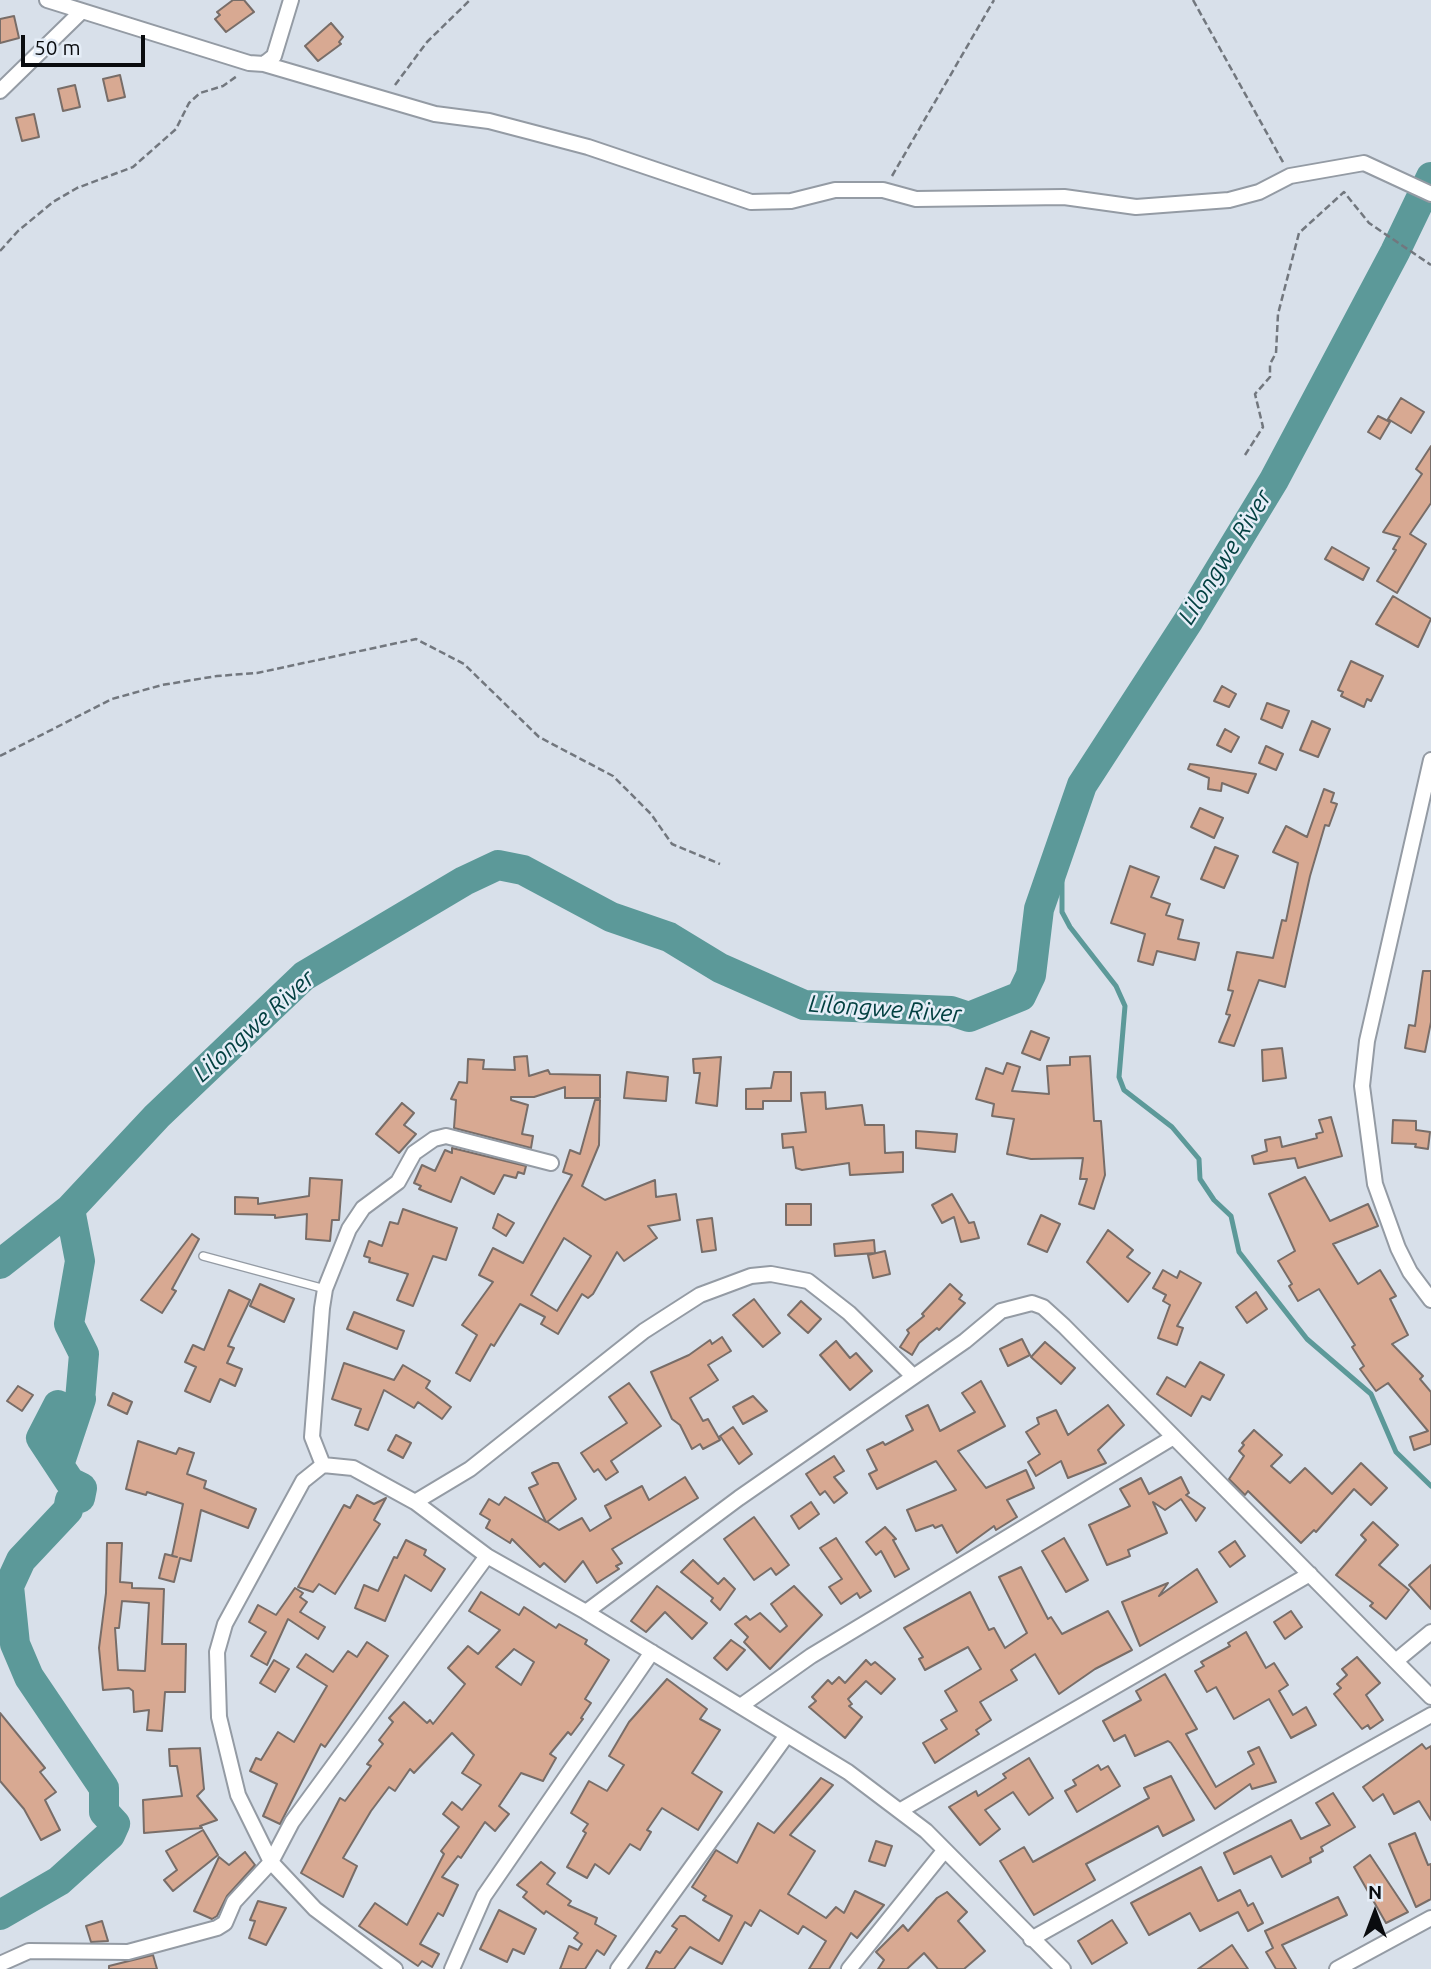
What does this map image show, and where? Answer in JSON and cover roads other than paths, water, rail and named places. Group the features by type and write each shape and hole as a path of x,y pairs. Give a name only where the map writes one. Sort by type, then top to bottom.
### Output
{"street":[{"path":"47,0 256,64 435,114 489,121 588,146 751,202 792,201 835,190 883,190 916,199 1064,197 1136,207 1229,200 1259,192 1290,176 1364,163 1431,194"},
{"path":"256,64 274,56 291,0"},
{"path":"0,91 82,11"},
{"path":"1431,760 1367,1041 1362,1086 1375,1184 1398,1248 1410,1272 1431,1300"},
{"path":"323,1465 312,1437 325,1289 349,1229 363,1208 398,1182 414,1153 434,1139 446,1136 551,1163"},
{"path":"415,1502 470,1469 644,1331 701,1295 751,1276 771,1274 808,1282 849,1313 913,1376"},
{"path":"586,1612 739,1498 965,1341 1001,1311 1032,1303 1043,1307 1064,1326 1431,1697"},
{"path":"741,1705 811,1656 1172,1438"},
{"path":"395,1969 315,1909 271,1862 238,1795 219,1717 217,1652 225,1624 303,1481 323,1465 353,1468 415,1502 487,1556 741,1705 901,1810 1063,1969"},
{"path":"0,1964 29,1951 128,1952 217,1928 225,1923 238,1896 271,1862 292,1822 487,1556"},
{"path":"901,1810 1310,1574"},
{"path":"1396,1660 1431,1632"},
{"path":"452,1969 484,1896 652,1652"},
{"path":"1031,1939 1431,1715"},
{"path":"618,1969 787,1735"},
{"path":"849,1969 944,1851"},
{"path":"1337,1969 1431,1919"}],"lane":[{"path":"203,1256 325,1289"}],"waterway":[{"name":"Lilongwe River","path":"0,1264 70,1209 157,1116 304,976 464,881 498,865 523,870 611,917 669,937 720,968 804,1005 951,1011 969,1017 1021,996 1031,975 1039,909 1082,785 1189,620 1274,480 1395,252 1431,177"},
{"path":"1062,841 1062,912 1070,927 1116,986 1125,1006 1119,1077 1124,1090 1172,1127 1199,1159 1200,1179 1214,1200 1231,1216 1239,1252 1307,1339 1371,1394 1396,1452 1431,1486"},
{"path":"70,1209 80,1261 69,1324 84,1354 80,1400"},
{"path":"60,1462 81,1399"},
{"path":"0,1915 59,1881 110,1835 115,1824 104,1812 104,1788 29,1677 15,1644 9,1586 21,1560 68,1510 70,1500 80,1498 82,1488 70,1482 41,1438 58,1405"}]}
